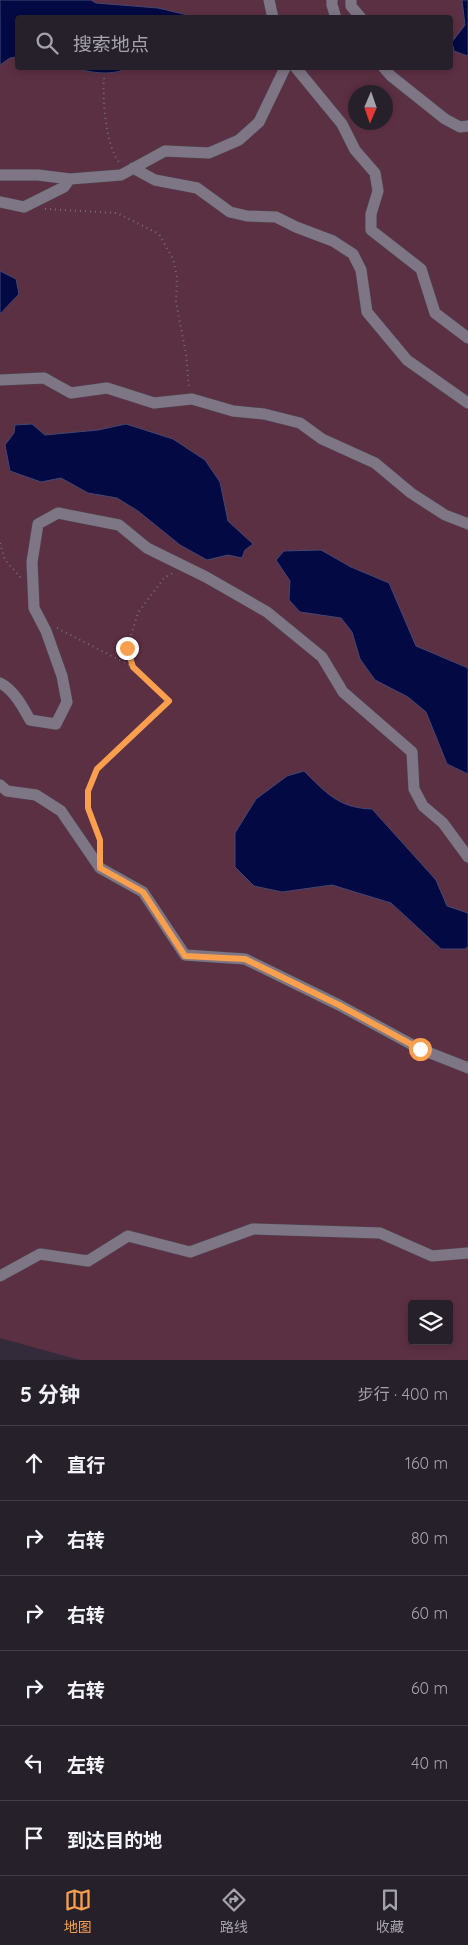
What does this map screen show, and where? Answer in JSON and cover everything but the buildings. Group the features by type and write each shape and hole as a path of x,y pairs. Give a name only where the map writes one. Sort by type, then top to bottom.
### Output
{"street":[{"path":"269,0 273,15"},
{"path":"332,0 335,15"},
{"path":"351,0 351,6 358,15"},
{"path":"0,175 38,175 70,179 121,175 166,151 209,153 239,140 259,122 284,70"},
{"path":"298,70 342,124 355,150 375,173 378,191 371,214 371,230 421,269 435,313 468,338"},
{"path":"386,70 445,120 460,127 468,126"},
{"path":"130,170 155,180 197,188 230,212 247,216 276,216 333,241 353,254 361,270 367,312 407,360 468,403"},
{"path":"0,202 24,207 64,187 70,179"},
{"path":"0,380 44,378 71,394 107,388 154,403 193,400 233,411 264,414 300,423 322,439 375,463 411,493 445,515 468,524"},
{"path":"0,683 20,703 30,720 56,724 67,702 62,676 46,631 34,608 32,562 38,524 58,513 119,525 147,548 194,571 267,612 322,657 342,692 412,752 414,789 422,806 443,823 468,857"},
{"path":"0,785 7,791 36,795 60,811 100,868 143,892 185,956 245,959 339,1005 420,1049 468,1068"},
{"path":"0,1276 40,1254 88,1261 128,1236 190,1252 253,1229 380,1233 432,1256 468,1253"}],"path":[{"path":"104,78 102,98 114,156 130,170"},
{"path":"42,209 117,213 158,234 172,259 177,277 176,302 186,354 188,385 193,400"},
{"path":"0,543 5,560 33,589"},
{"path":"133,667 127,648 138,612 164,578 180,570 194,571"},
{"path":"57,628 133,667 169,701 97,769 88,791 88,808 100,840 100,849"}],"shaded area":[{"path":"0,0 468,0 468,1360 80,1360 0,1338"},
{"path":"0,0 91,0 96,3 158,8 188,15 15,15 15,57 10,58 0,65"},
{"path":"462,0 468,0 468,56 454,51 453,46 453,41 465,25"},
{"path":"84,70 124,70 102,73"},
{"path":"0,271 16,279 19,294 0,314"},
{"path":"32,424 45,435 98,430 126,424 173,439 205,460 220,482 228,521 253,544 245,550 242,558 228,555 207,560 180,545 138,511 117,498 88,493 61,478 41,482 10,471 5,445 14,433 15,425"},
{"path":"321,550 351,567 389,583 416,646 468,668 468,774 447,764 426,712 408,697 375,680 360,659 352,632 341,618 300,612 289,600 290,581 276,560 284,551"},
{"path":"304,771 334,798 351,806 372,809 436,880 447,906 468,913 468,947 465,949 441,949 391,903 332,885 282,892 254,886 235,867 235,833 256,799 287,776"}],"route":[{"path":"127,648 133,667 169,701 97,769 88,791 88,808 100,840 100,868 143,892 185,956 245,959 339,1005 420,1049"}]}
